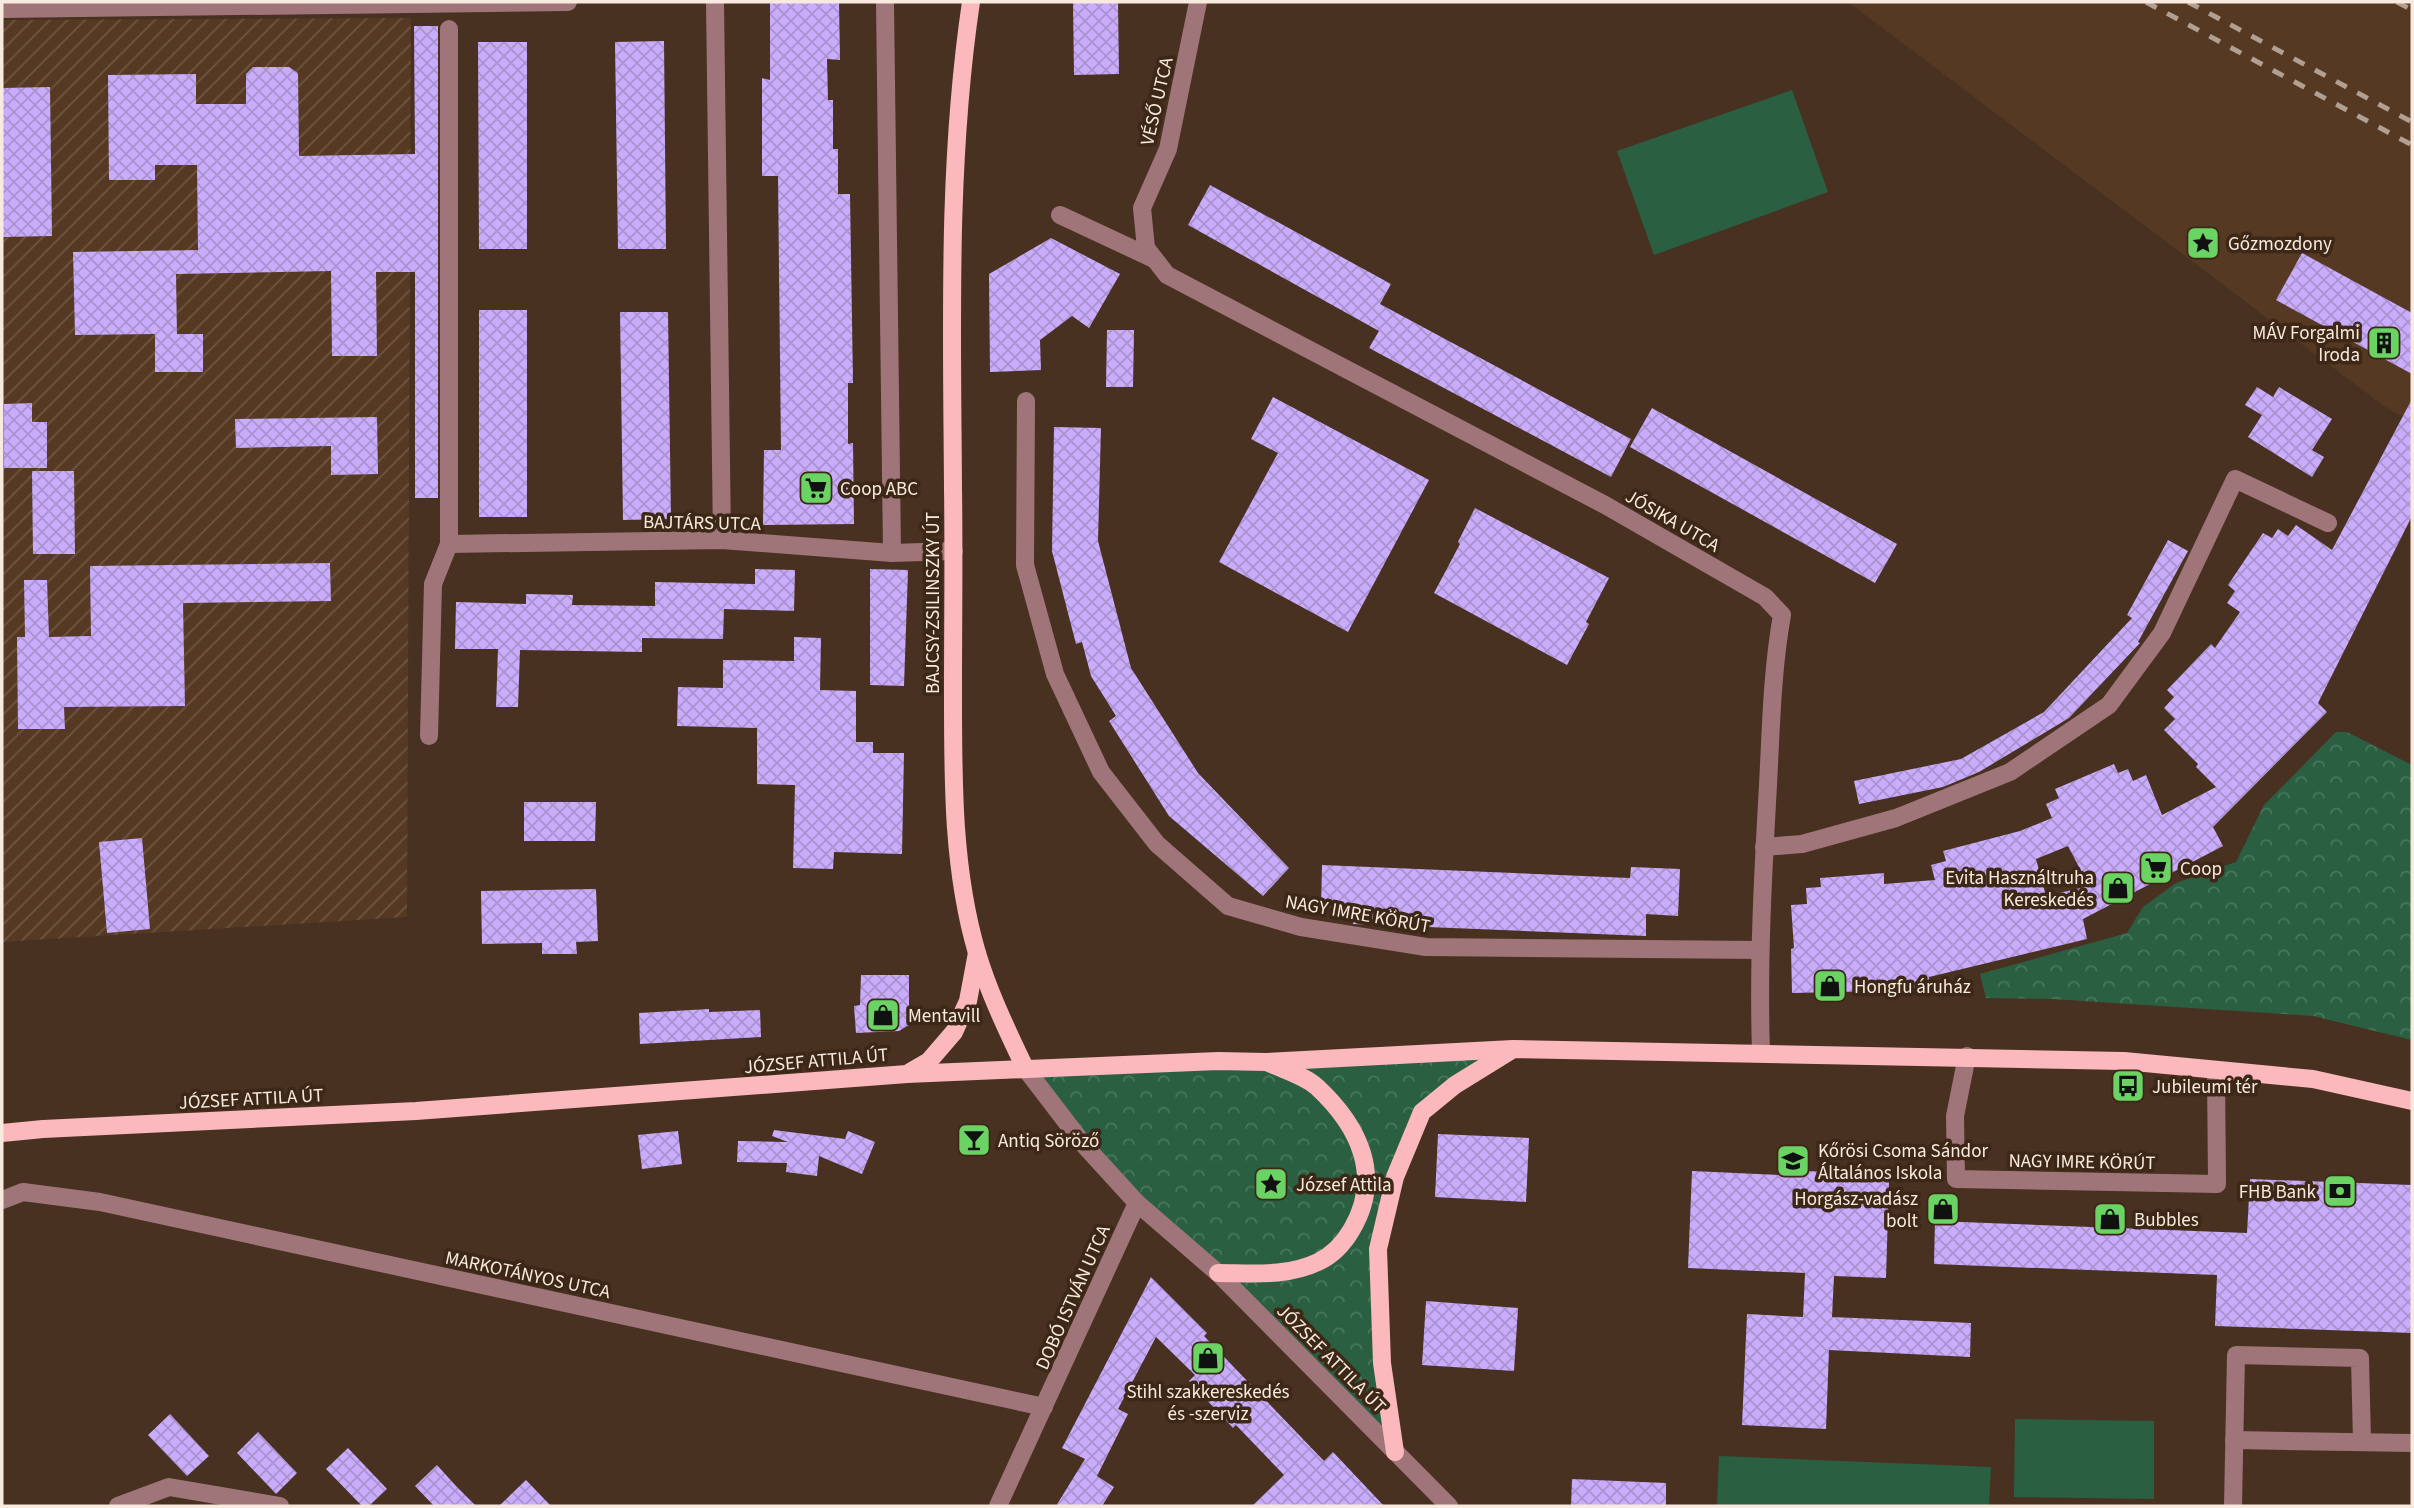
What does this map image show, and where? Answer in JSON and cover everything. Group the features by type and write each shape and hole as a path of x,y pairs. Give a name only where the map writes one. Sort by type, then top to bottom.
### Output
{"main road":[{"name":"BAJCSY-ZSILINSZKY ÚT","path":"971,2 962,60 954,171 951,298 956,835 962,886 977,952 994,1002 1025,1068"},
{"path":"906,1074 929,1062 954,1031 968,1001 977,952"},
{"path":"1395,1452 1382,1363 1378,1249 1395,1177 1422,1112 1455,1085 1513,1049"},
{"path":"1025,1068 1266,1062 1513,1049 1967,1056 2124,1061 2313,1079 2412,1101"},
{"path":"1218,1273 1287,1273 1319,1262 1342,1245 1362,1212 1368,1182 1365,1161 1356,1138 1334,1105 1314,1085 1266,1062"},
{"name":"JÓZSEF ATTILA ÚT","path":"2,1133 416,1111 906,1074 1025,1068"}],"street":[{"path":"2,9 568,2"},
{"path":"715,2 722,540"},
{"path":"885,2 892,553"},
{"name":"VÉSŐ UTCA","path":"1150,253 1142,208 1168,149 1198,2"},
{"path":"429,736 433,584 449,544 449,29"},
{"name":"JÓSIKA UTCA","path":"1060,215 1150,253 1167,275 1605,505 1765,597 1782,615 1776,650 1764,847 1760,1052"},
{"name":"NAGY IMRE KÖRÚT","path":"1026,401 1025,565 1055,674 1101,772 1157,844 1228,906 1301,928 1426,947 1760,950"},
{"path":"1764,847 1802,844 1896,818 2010,772 2109,705 2162,633 2235,479 2328,523"},
{"name":"BAJTÁRS UTCA","path":"449,544 722,540 892,553 954,551"},
{"name":"NAGY IMRE KÖRÚT","path":"1967,1056 1955,1116 1956,1179 2217,1184 2216,1070"},
{"name":"JÓZSEF ATTILA ÚT","path":"1025,1068 1084,1145 1137,1203 1218,1273 1449,1506"},
{"name":"MARKOTÁNYOS UTCA","path":"2,1200 23,1192 100,1202 1044,1407"},
{"name":"DOBÓ ISTVÁN UTCA","path":"998,1506 1137,1203"},
{"path":"2233,1506 2236,1355 2360,1358 2362,1442"},
{"path":"2234,1440 2412,1443"},
{"path":"118,1506 169,1487 279,1506"}],"shaded area":[{"path":"1848,2 2412,2 2412,422 2384,406"},
{"path":"411,18 407,917 2,942 2,20"}],"green space":[{"path":"1792,90 1828,192 1654,255 1617,151"},
{"path":"2336,732 2347,732 2412,765 2412,1040 2313,1016 2052,999 1986,998 1980,974 2127,933 2143,907 2176,883 2236,862 2264,805"},
{"path":"1512,1049 1422,1112 1378,1249 1395,1452 1137,1203 1025,1068"},
{"path":"2015,1419 2154,1421 2154,1499 2014,1497"},
{"path":"1719,1456 1991,1467 1989,1506 1717,1506"}],"building":[{"path":"770,2 839,2 840,60 827,59 828,100 833,100 833,149 838,149 838,194 850,194 853,383 848,383 848,444 853,443 854,524 763,525 764,450 781,450 778,176 762,176 762,78 770,80"},
{"path":"1073,2 1118,2 1119,74 1074,75"},
{"path":"414,26 438,26 438,498 415,498 415,272 376,272 377,356 332,356 331,271 176,274 177,334 203,334 203,372 155,372 155,334 75,335 73,252 198,250 197,165 155,165 155,180 109,180 108,75 196,74 196,104 246,104 246,74 253,67 289,67 298,73 299,156 415,154"},
{"path":"664,41 666,249 618,249 615,42"},
{"path":"478,42 527,42 527,249 479,249"},
{"path":"50,87 52,236 3,237 2,88"},
{"path":"1210,185 1391,284 1380,304 1631,439 1611,477 1369,348 1379,331 1188,225"},
{"path":"1051,238 1120,274 1089,328 1072,316 1040,340 1041,370 990,372 989,274"},
{"name":"MÁV Forgalmi Iroda","path":"2302,253 2412,313 2412,374 2276,300"},
{"path":"479,310 527,310 527,517 479,517"},
{"path":"620,312 668,312 671,519 623,520"},
{"path":"1107,330 1134,330 1133,387 1106,387"},
{"path":"2257,387 2273,397 2279,387 2332,419 2312,450 2324,457 2312,477 2248,437 2262,415 2245,405"},
{"path":"1273,397 1429,480 1348,632 1219,562 1278,453 1251,439"},
{"path":"2412,399 2412,516 2318,703 2327,712 2213,827 2223,846 2083,919 2087,939 1929,977 1929,990 1792,993 1791,949 1794,948 1791,905 1807,904 1806,888 1821,887 1820,878 1884,873 1884,884 1935,880 1931,865 1946,861 1943,851 2020,831 2052,818 2046,804 2059,798 2055,789 2114,764 2118,773 2128,769 2133,781 2146,775 2162,815 2216,787 2196,767 2198,764 2164,730 2175,719 2164,708 2174,697 2167,690 2211,644 2215,648 2240,612 2227,603 2235,591 2228,585 2263,533 2272,538 2278,529 2288,536 2296,525 2332,550","holes":["2068,846 2089,886 2046,896 2036,859"]},
{"path":"32,403 32,422 47,422 47,468 4,468 4,404"},
{"path":"1652,408 1897,544 1875,583 1630,447"},
{"path":"377,417 378,474 331,475 331,446 236,448 235,419"},
{"path":"1054,427 1101,428 1098,541 1131,668 1198,773 1289,868 1263,896 1169,816 1109,721 1116,716 1091,676 1082,642 1076,644 1052,551"},
{"path":"32,471 74,471 75,554 33,554"},
{"path":"1475,508 1609,578 1567,665 1434,593 1460,544 1458,542"},
{"path":"2168,540 2188,551 2138,642 2140,643 2069,718 1979,772 1943,787 1859,804 1854,781 1961,759 2044,712 2132,618 2127,615"},
{"path":"330,563 331,601 183,603 185,706 64,707 65,729 18,729 17,637 25,637 24,580 47,580 49,637 91,636 90,566"},
{"path":"755,569 795,570 794,611 724,609 723,639 642,638 642,652 520,650 518,707 496,707 498,649 455,649 456,602 526,604 526,594 573,595 572,605 655,606 655,582 755,584"},
{"path":"870,569 908,570 904,686 870,685"},
{"path":"794,637 821,638 820,690 856,691 856,742 873,742 873,753 904,753 902,854 834,852 833,869 793,868 795,785 757,784 757,728 677,726 678,687 723,688 723,660 794,661"},
{"path":"524,802 596,802 595,841 524,841"},
{"path":"142,838 150,929 107,933 99,842"},
{"path":"1322,865 1630,878 1631,867 1680,869 1678,916 1646,914 1646,936 1353,924 1352,909 1321,907"},
{"path":"596,889 598,941 576,942 577,954 542,954 542,943 482,944 481,891"},
{"path":"861,975 909,975 909,1025 899,1031 856,1033 854,1006 860,1005"},
{"path":"709,1009 709,1012 760,1010 761,1037 640,1044 639,1013"},
{"path":"774,1130 845,1139 848,1131 875,1142 862,1174 819,1156 817,1176 786,1172 787,1163 737,1162 738,1141 788,1142 772,1136"},
{"path":"678,1131 682,1164 642,1169 638,1135"},
{"path":"1438,1134 1529,1138 1526,1202 1435,1197"},
{"path":"1692,1171 1804,1176 1804,1171 1835,1172 1835,1178 1889,1180 1886,1278 1834,1276 1832,1317 1971,1323 1970,1357 1829,1350 1826,1429 1742,1425 1747,1314 1803,1317 1805,1273 1688,1268"},
{"path":"2250,1179 2412,1185 2412,1333 2215,1326 2217,1275 1934,1264 1935,1221 2247,1233"},
{"path":"1151,1277 1207,1333 1204,1336 1324,1461 1333,1452 1384,1506 1252,1506 1284,1475 1236,1425 1233,1428 1189,1381 1195,1375 1156,1337 1118,1409 1128,1414 1097,1476 1114,1487 1102,1506 1056,1506 1085,1459 1062,1448"},
{"path":"1426,1301 1518,1308 1514,1371 1422,1365"},
{"path":"170,1414 209,1456 187,1476 148,1435"},
{"path":"258,1432 297,1473 276,1494 237,1453"},
{"path":"348,1448 387,1489 369,1506 362,1506 326,1469"},
{"path":"437,1465 476,1506 434,1506 415,1486"},
{"path":"1572,1479 1666,1483 1666,1506 1571,1506"},
{"path":"526,1480 551,1506 499,1506"}],"railway":[{"path":"2146,2 2412,145"},
{"path":"2188,2 2412,122"},
{"path":"2397,2 2412,10"}],"place":[{"name":"Gőzmozdony","path":"2203,243"},
{"name":"MÁV Forgalmi Iroda","path":"2384,343"},
{"name":"Coop ABC","path":"816,488"},
{"name":"Coop","path":"2156,868"},
{"name":"Evita Használtruha Kereskedés","path":"2118,888"},
{"name":"Hongfu áruház","path":"1830,986"},
{"name":"Mentavill","path":"883,1015"},
{"name":"Jubileumi tér","path":"2128,1086"},
{"name":"Antiq Söröző","path":"974,1140"},
{"name":"Kőrösi Csoma Sándor Általános Iskola","path":"1793,1161"},
{"name":"József Attila","path":"1271,1184"},
{"name":"FHB Bank","path":"2340,1191"},
{"name":"Horgász-vadász bolt","path":"1943,1209"},
{"name":"Bubbles","path":"2110,1219"},
{"name":"Stihl szakkereskedés és -szerviz","path":"1208,1358"}]}
